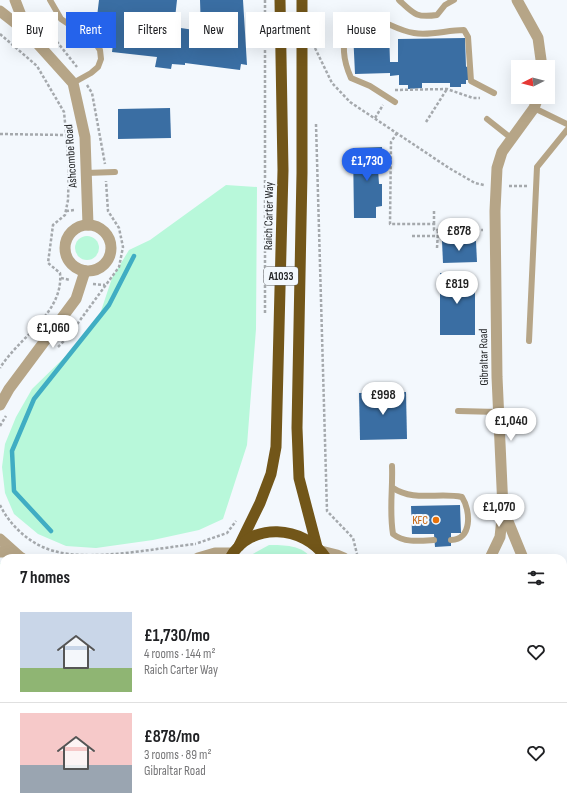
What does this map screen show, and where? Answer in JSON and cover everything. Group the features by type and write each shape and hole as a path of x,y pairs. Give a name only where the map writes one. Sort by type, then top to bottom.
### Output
{"highway":[{"name":"Raich Carter Way","path":"234,552 260,503 271,474 276,447 283,170 280,0"},
{"name":"A1033","path":"302,0 302,173 297,428 298,478 321,552"},
{"path":"234,552 251,538 264,532 278,531 292,533 305,538 321,552"}],"street":[{"name":"Ashcombe Road","path":"15,0 20,12"},
{"path":"517,0 538,38 541,60"},
{"name":"Ashcombe Road","path":"0,11 12,20"},
{"name":"Ashcombe Road","path":"41,48 72,83 85,137 88,224"},
{"name":"Gibraltar Road","path":"492,554 500,537 503,508 498,412 495,186 497,168 502,152 535,104"},
{"path":"88,224 101,228 108,234 111,244 111,253 108,261 101,267 93,271 85,271 76,268 70,262 66,254 65,246 68,236 74,229 88,224"},
{"path":"0,405 9,389 76,299 85,271"},
{"name":"Gibraltar Road","path":"503,508 521,554"},
{"path":"0,539 17,554"},
{"path":"0,552 8,552 12,554"},
{"path":"212,554 234,552"},
{"path":"321,552 337,554"}],"lane":[{"path":"50,0 61,19 94,41 100,50 101,59 98,67 91,73 72,83"},
{"path":"402,1 413,14 423,17 438,15 445,5 454,0"},
{"path":"396,102 370,86 351,78 344,63 344,42 346,25 356,19 380,19 404,31 415,33 464,30 468,37 471,81 494,93"},
{"path":"534,108 567,124"},
{"path":"487,119 511,138"},
{"path":"529,341 537,167 567,130"},
{"path":"86,173 115,172"},
{"path":"458,411 498,412"},
{"path":"392,466 393,488 390,498 393,534 399,538 407,540 434,540"},
{"path":"393,488 402,494 413,496 454,495 462,497 466,503 468,527 465,534 460,539 451,540"}],"path":[{"path":"265,0 265,321"},
{"path":"0,34 37,66 64,112 69,163 68,200 65,215 53,225 48,263 60,273 61,282 53,305 0,368"},
{"path":"314,59 313,44 332,83 350,102 475,183 495,186 536,186"},
{"path":"375,118 395,90 447,89 472,98 487,100"},
{"path":"426,122 447,89"},
{"path":"316,121 327,511 353,538 357,554"},
{"path":"397,133 391,142 390,224 434,224"},
{"path":"0,134 66,135"},
{"path":"434,210 434,230 495,230"},
{"path":"437,248 438,231"},
{"path":"412,236 437,236"},
{"path":"0,505 22,536 53,551 72,554"},
{"path":"103,554 127,553 196,544 228,533 240,516"},
{"path":"196,544 198,554"}],"green space":[{"path":"226,185 257,187 256,329 247,445 223,519 199,530 153,540 96,548 66,546 38,534 14,514 5,493 2,467 5,444 16,417 32,389 71,351 100,314 112,278 129,250 150,240"},
{"path":"87,236 96,239 99,248 96,257 87,260 78,257 75,248 78,239"},
{"path":"269,545 298,548 307,554 253,554"}],"building":[{"path":"99,0 177,0 176,12 124,12 124,48 181,48 181,28 189,29 189,48 238,48 238,12 200,12 200,0 243,0 247,65 241,64 240,70 185,63 185,65 172,64 171,69 155,67 157,57 112,52 112,48 116,48 116,12 98,12"},
{"path":"465,38 468,80 466,80 466,84 461,84 461,87 450,87 450,83 422,83 422,88 408,89 408,85 399,85 399,75 390,76 390,73 355,74 354,48 390,48 390,62 398,62 398,39"},
{"path":"170,108 171,138 118,139 118,109"},
{"path":"382,147 382,169 378,169 379,184 382,184 382,206 376,207 376,218 354,218 353,148"},
{"path":"442,241 476,241 477,262 443,263"},
{"path":"440,273 468,273 468,283 475,283 475,335 440,335"},
{"path":"406,392 407,439 360,440 359,393"},
{"name":"KFC","path":"460,505 461,533 451,533 451,546 435,547 434,534 412,534 411,506"}],"waterway":[{"path":"51,531 14,491 12,451 34,399 109,305 134,256"}],"place":[{"name":"KFC","path":"436,520"}]}
